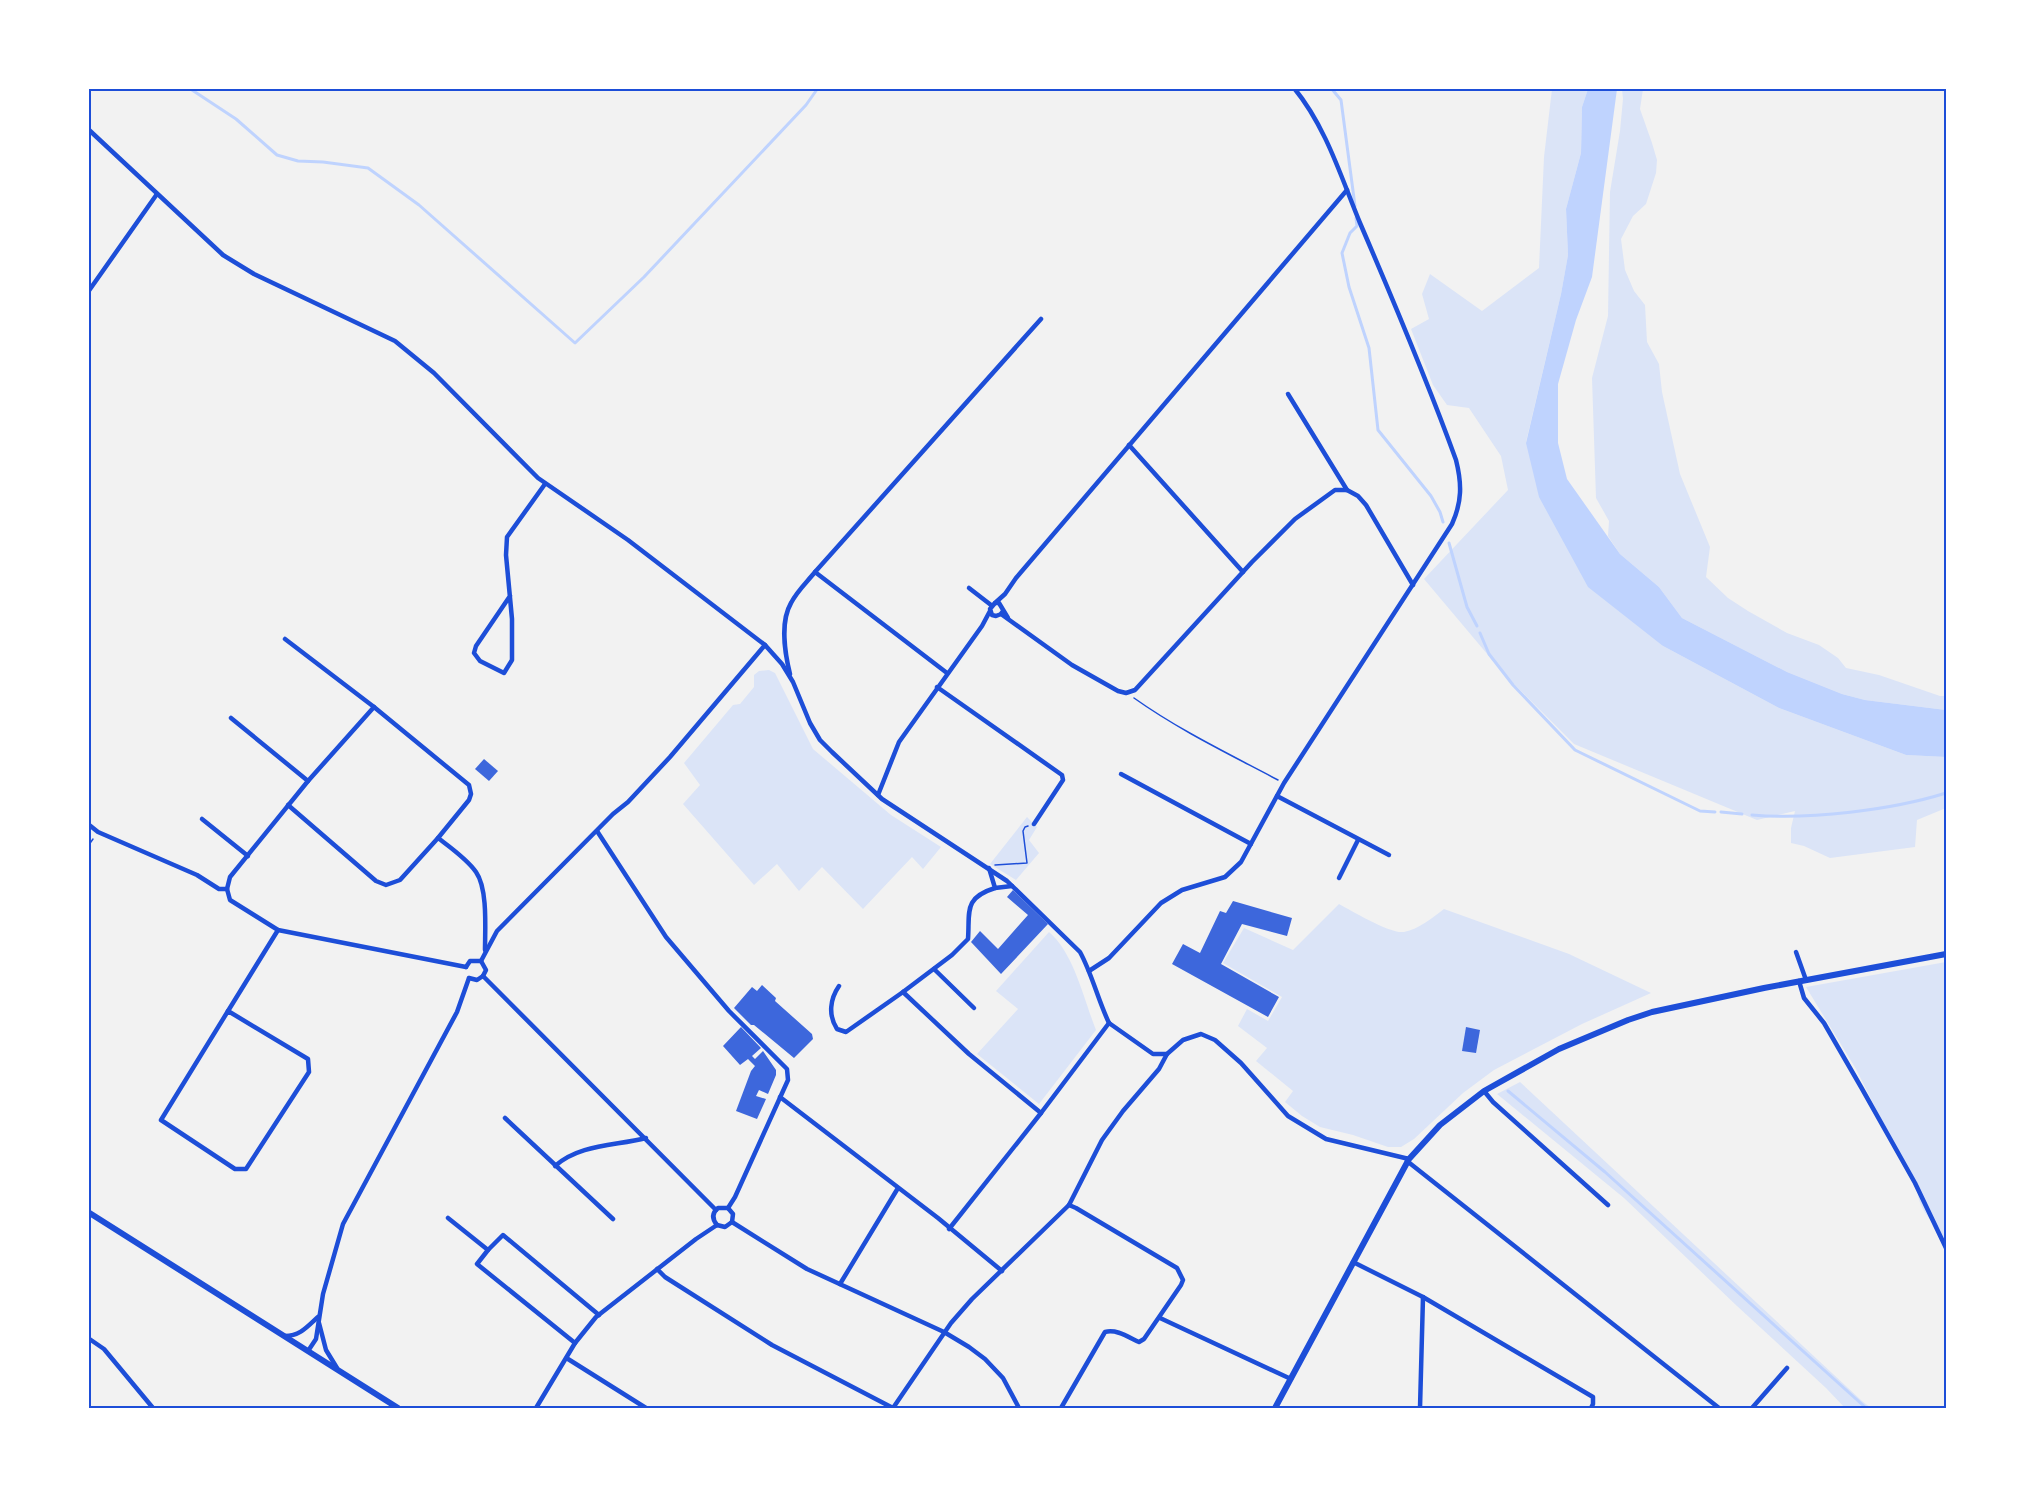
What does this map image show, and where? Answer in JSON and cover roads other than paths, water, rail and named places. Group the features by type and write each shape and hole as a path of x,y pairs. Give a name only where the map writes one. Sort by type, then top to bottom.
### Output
{"street":[{"path":"1089,971 1109,958 1161,903 1182,890 1225,877 1241,862 1284,783 1452,524 1460,500 1459,473 1450,444 1401,318 1332,153 1308,105 1294,88"},
{"path":"88,129 212,245 235,263 395,341 434,374 524,466 545,484 628,540 765,645 782,664 793,682"},
{"path":"878,795 899,742 982,626 992,607 1347,190"},
{"path":"88,292 157,194"},
{"path":"1041,319 815,572 791,602 787,612 785,656 810,723 820,740 878,795 1012,886 1080,952 1109,1023 1153,1054 1167,1054"},
{"path":"1288,394 1347,490"},
{"path":"1129,445 1243,572"},
{"path":"510,596 476,646 474,653 480,661 504,673 512,660 510,596 506,555 507,537 545,484"},
{"path":"969,588 1011,622 1072,665 1118,691 1126,693 1135,690 1295,519 1335,490 1347,490 1358,496 1366,505 1413,585"},
{"path":"815,572 947,673"},
{"path":"982,626 1001,612 1005,594"},
{"path":"992,607 1001,612"},
{"path":"285,639 374,707 469,785 471,794 469,800 438,838 400,880 386,885 376,881 288,805"},
{"path":"481,962 497,931 628,802 670,757 765,645"},
{"path":"937,687 1062,775 1063,780 1034,824"},
{"path":"374,707 308,781 230,878 227,889 230,900 278,930 466,967"},
{"path":"231,718 308,781"},
{"path":"1121,774 1251,844"},
{"path":"1277,796 1389,855"},
{"path":"202,819 248,856"},
{"path":"88,824 98,832 197,875 219,890 227,889"},
{"path":"597,831 666,937 729,1011 787,1069 788,1080 728,1208"},
{"path":"438,838 478,874 482,889 486,950"},
{"path":"1339,878 1358,840"},
{"path":"988,868 995,888"},
{"path":"839,986 835,991 831,1008 832,1020 837,1029 850,1030 934,969 968,939 967,916 974,898 984,891 1012,886"},
{"path":"228,1011 308,1059 309,1072 246,1169 235,1169 161,1120 228,1011 278,930"},
{"path":"1796,952 1803,981 1804,998 1824,1023 1862,1087 1915,1183 1947,1248"},
{"path":"1275,1408 1408,1160 1440,1125 1484,1091 1559,1049 1652,1012 1947,954"},
{"path":"470,961 481,962 486,970 483,976 477,980 469,978 466,967 470,961"},
{"path":"934,969 974,1008"},
{"path":"483,976 716,1210"},
{"path":"308,1351 316,1339 318,1317 343,1224 457,1012 469,978"},
{"path":"903,992 969,1054 1041,1113"},
{"path":"949,1229 1109,1023"},
{"path":"657,1269 665,1278 772,1345 893,1408 944,1332 972,1299 1069,1205 1102,1140 1159,1069 1167,1054 1184,1040 1201,1034 1209,1036 1220,1044 1287,1116 1301,1126 1326,1139 1408,1160 1719,1408"},
{"path":"1484,1091 1493,1102 1608,1204"},
{"path":"780,1097 1002,1270"},
{"path":"506,1118 613,1219"},
{"path":"555,1166 563,1158 581,1150 646,1138"},
{"path":"840,1284 898,1188"},
{"path":"1061,1408 1105,1332 1111,1330 1119,1332 1139,1342 1144,1339 1182,1285 1183,1280 1177,1268 1169,1266 1069,1205"},
{"path":"722,1207 728,1208 733,1214 732,1222 725,1227 717,1225 713,1218 716,1210 722,1207"},
{"path":"88,1212 398,1408"},
{"path":"448,1218 488,1250"},
{"path":"732,1222 807,1269 944,1332 969,1347 998,1371 1019,1408"},
{"path":"536,1408 568,1359 575,1344 599,1315 717,1225"},
{"path":"575,1344 477,1264 488,1250 503,1235 599,1315"},
{"path":"1353,1262 1423,1297 1593,1397 1591,1408"},
{"path":"1420,1408 1423,1297"},
{"path":"283,1336 293,1336 304,1331 318,1317"},
{"path":"318,1317 326,1350 340,1372"},
{"path":"1160,1318 1291,1379"},
{"path":"88,1338 104,1349 153,1408"},
{"path":"568,1359 646,1408"},
{"path":"1752,1408 1787,1368"},
{"path":"1707,1408 1712,1402"}],"water":[{"path":"1588,89 1617,89 1592,277 1576,320 1558,384 1558,443 1567,479 1620,554 1659,587 1682,618 1787,672 1842,694 1865,700 1946,710 1946,757 1906,755 1779,708 1663,646 1588,587 1539,497 1526,443 1568,255 1566,209 1581,153 1582,107"}],"waterway":[{"path":"189,88 236,119 277,155 298,161 368,168 419,205 575,343 644,277 806,105 818,88"},
{"path":"1331,88 1341,100 1355,206"},
{"path":"1356,218 1357,226 1350,233 1342,253 1349,287 1369,348 1378,430 1431,496 1443,522"},
{"path":"1449,543 1467,607 1477,626"},
{"path":"1480,633 1489,654 1513,685 1575,750 1700,811 1715,812"},
{"path":"1752,815 1824,815 1876,809 1946,793"},
{"path":"1721,812 1742,814"},
{"path":"1508,1091 1605,1172 1866,1408"}]}
